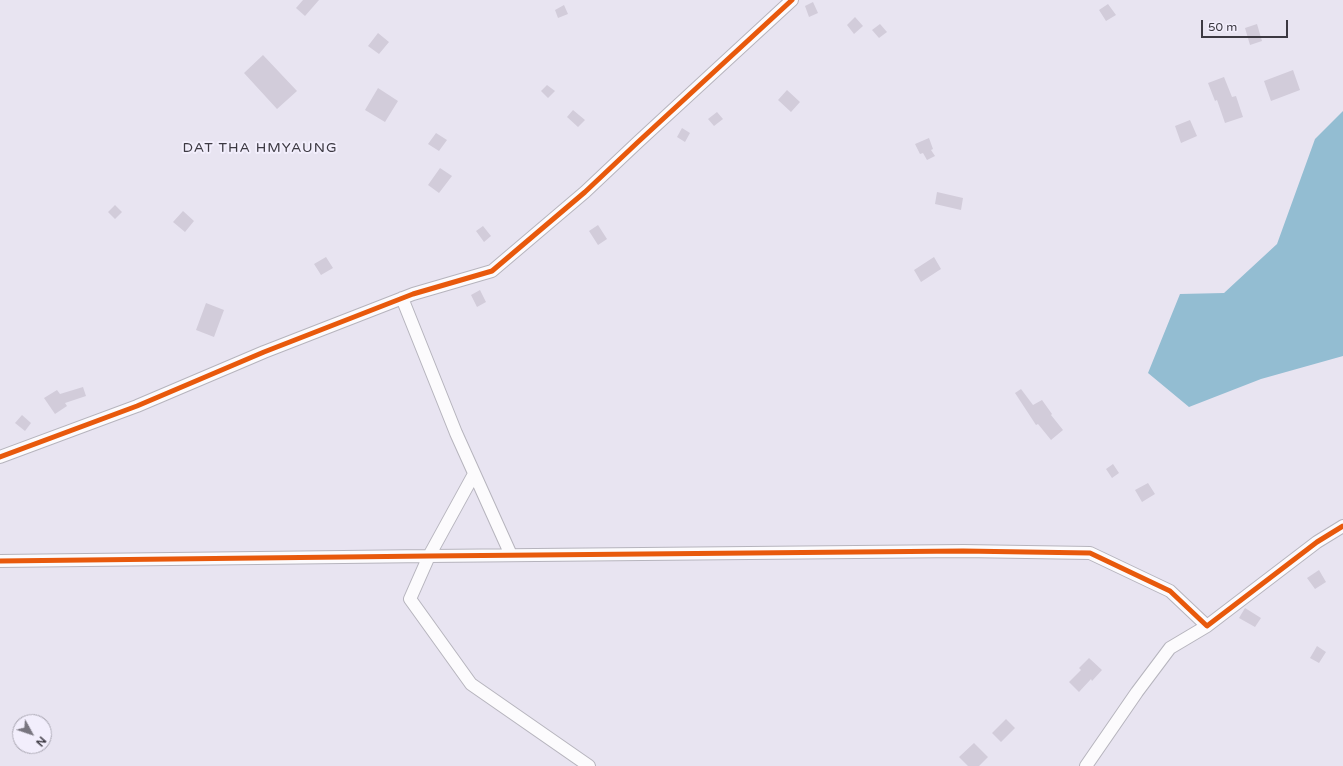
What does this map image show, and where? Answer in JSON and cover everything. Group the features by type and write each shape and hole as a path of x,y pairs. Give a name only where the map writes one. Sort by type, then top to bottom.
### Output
{"street":[{"path":"0,457 137,406 264,352 402,298 492,271 586,192 792,0"},
{"path":"402,298 456,433 511,555"},
{"path":"474,474 429,556 410,599 471,684 589,766"},
{"path":"1086,766 1137,692 1170,648 1207,626 1316,542 1343,526"},
{"path":"0,561 963,551 1090,553 1170,591 1207,626"}],"water":[{"path":"1343,111 1343,356 1261,379 1189,407 1148,373 1180,294 1224,293 1277,244 1315,139"}],"building":[{"path":"303,0 319,0 305,16 296,8"},
{"path":"813,2 818,13 809,17 805,6"},
{"path":"1108,4 1116,15 1106,21 1099,10"},
{"path":"564,5 568,14 558,18 555,10"},
{"path":"855,17 863,26 854,34 847,25"},
{"path":"880,24 887,32 879,38 872,30"},
{"path":"1257,24 1262,41 1250,45 1245,28"},
{"path":"378,33 389,42 379,54 368,46"},
{"path":"263,55 297,91 277,109 244,73"},
{"path":"1293,70 1300,90 1271,101 1264,81"},
{"path":"1224,77 1232,97 1236,96 1243,117 1225,123 1217,100 1215,101 1208,83"},
{"path":"547,85 555,91 548,98 541,91"},
{"path":"378,88 398,101 385,122 365,110"},
{"path":"787,90 800,102 791,112 778,100"},
{"path":"573,110 585,120 578,127 567,117"},
{"path":"717,112 723,119 714,126 708,119"},
{"path":"1190,120 1197,136 1181,143 1175,126"},
{"path":"682,128 690,133 685,142 677,137"},
{"path":"436,133 447,140 439,151 428,144"},
{"path":"929,138 933,149 931,150 935,156 927,160 923,153 920,154 915,144"},
{"path":"440,168 452,176 439,193 428,185"},
{"path":"937,192 963,198 961,210 935,204"},
{"path":"115,205 122,212 115,219 108,212"},
{"path":"183,211 194,221 185,232 173,222"},
{"path":"598,225 607,239 598,245 589,231"},
{"path":"483,226 491,236 484,242 476,231"},
{"path":"326,257 333,268 321,275 314,264"},
{"path":"934,257 941,269 921,282 914,270"},
{"path":"480,290 486,302 477,307 471,295"},
{"path":"206,303 224,310 214,337 196,330"},
{"path":"83,387 86,396 65,403 67,406 55,414 44,398 57,390 60,394"},
{"path":"1021,389 1033,405 1042,400 1052,414 1051,415 1063,430 1051,440 1038,424 1036,425 1015,393"},
{"path":"22,415 31,423 25,431 15,423"},
{"path":"1113,464 1119,473 1112,478 1106,469"},
{"path":"1148,483 1155,494 1142,502 1135,490"},
{"path":"1319,570 1326,582 1315,589 1307,578"},
{"path":"1245,608 1261,618 1255,627 1239,618"},
{"path":"1317,646 1326,652 1319,663 1310,658"},
{"path":"1089,658 1102,670 1079,692 1069,682 1081,670 1079,668"},
{"path":"1006,719 1015,728 1001,742 992,733"},
{"path":"974,743 988,757 979,766 968,766 959,757"}],"cycle path":[{"path":"0,457 137,406 264,352 413,294 492,271 585,192 792,0"},
{"path":"0,561 963,551 1090,553 1170,591 1207,626 1317,542 1343,526"}],"district":[{"name":"DAT THA HMYAUNG","path":"260,148"}]}
